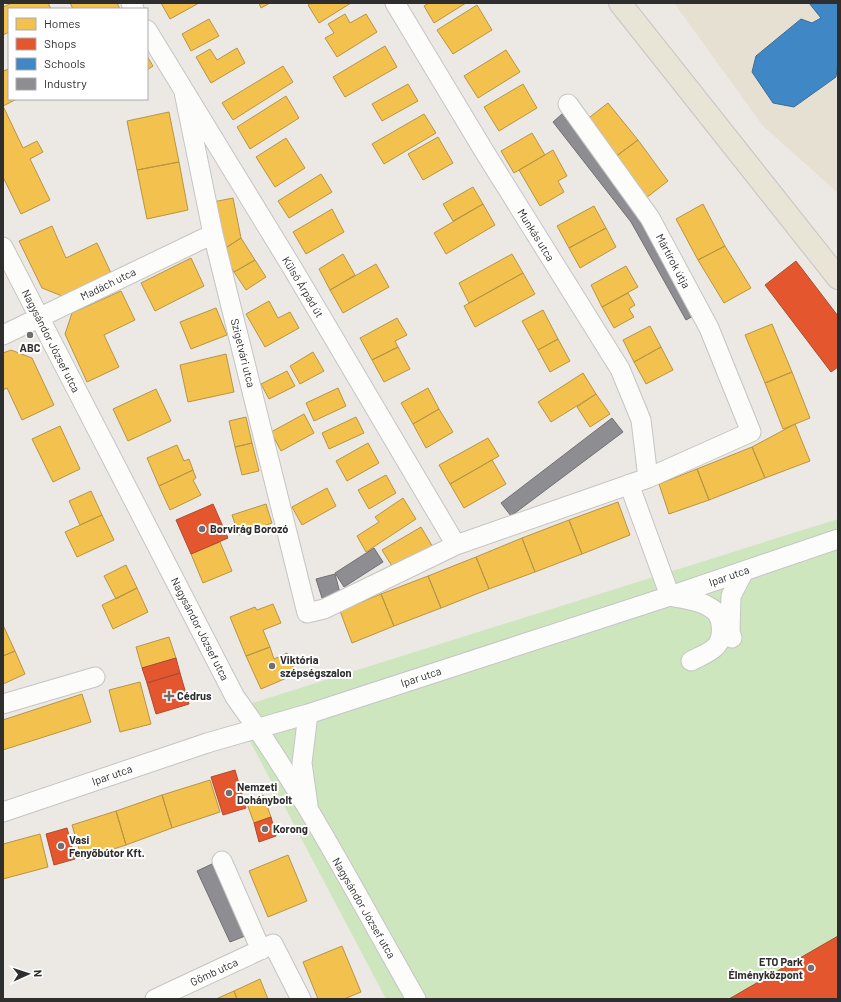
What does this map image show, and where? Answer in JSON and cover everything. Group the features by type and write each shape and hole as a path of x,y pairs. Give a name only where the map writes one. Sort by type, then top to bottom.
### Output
{"main road":[{"path":"620,3 838,278"}],"street":[{"name":"Munkás utca","path":"395,3 484,151 620,370 641,420 648,478"},
{"name":"Külső Árpád út","path":"148,32 293,269 456,545"},
{"name":"Szigetvári utca","path":"184,92 213,234 307,613 324,609 456,545"},
{"name":"Mártírok útja","path":"568,104 650,218 709,328 751,432 648,478"},
{"name":"Madách utca","path":"3,335 213,234"},
{"name":"Nagysándor József utca","path":"3,247 235,697 258,728 309,812 416,999"},
{"path":"456,545 648,478"},
{"path":"629,484 670,596 708,606 717,613 720,621 722,636 717,646 691,660"},
{"name":"Ipar utca","path":"3,812 207,743 308,714 670,596 838,538"},
{"path":"733,644 730,632 732,596 744,571"},
{"path":"3,704 96,677"},
{"path":"308,714 302,763 309,812"},
{"path":"222,861 267,947 301,999"},
{"name":"Gömb utca","path":"155,999 267,947"}],"shaded area":[{"path":"674,3 838,3 838,193 763,126"}],"green space":[{"path":"838,519 838,999 386,999 233,709"}],"building: Homes":[{"path":"12,3 48,3 50,8 8,8 8,32 3,35 3,7"},
{"path":"70,3 117,3 120,8 72,8"},
{"path":"161,3 199,3 170,19"},
{"path":"259,3 270,3 261,8"},
{"path":"311,3 351,3 319,23 308,5"},
{"path":"429,3 466,3 434,23 424,6"},
{"path":"477,5 492,30 453,54 437,30"},
{"path":"345,14 350,23 366,14 377,32 337,57 325,38 334,33 328,24"},
{"path":"209,19 219,36 191,51 182,34"},
{"path":"385,46 397,67 345,97 333,77"},
{"path":"237,48 245,63 211,83 196,57 210,49 217,60"},
{"path":"506,50 520,72 478,98 464,76"},
{"path":"148,58 153,66 148,69"},
{"path":"283,66 293,82 233,120 222,103"},
{"path":"8,69 8,100 15,100 3,106 3,71"},
{"path":"408,84 418,101 382,121 372,104"},
{"path":"523,84 537,108 499,131 484,107"},
{"path":"286,96 299,118 250,149 237,127"},
{"path":"608,103 638,140 615,157 586,120"},
{"path":"3,106 23,148 37,141 43,152 30,159 50,200 21,214 3,177"},
{"path":"169,112 179,162 137,170 127,121"},
{"path":"424,114 436,133 384,164 372,144"},
{"path":"532,133 545,155 514,173 501,151"},
{"path":"438,137 453,163 423,180 408,154"},
{"path":"286,138 305,168 275,187 256,157"},
{"path":"638,140 668,181 646,198 615,157"},
{"path":"553,150 567,176 558,181 564,192 540,206 519,170"},
{"path":"179,162 188,210 147,219 137,170"},
{"path":"321,174 332,192 289,218 278,201"},
{"path":"473,187 483,204 453,221 443,204"},
{"path":"233,198 241,238 221,251 213,202"},
{"path":"483,204 495,225 446,254 434,233"},
{"path":"703,204 725,246 698,260 676,219"},
{"path":"594,206 606,228 569,248 557,226"},
{"path":"332,209 344,232 306,254 293,232"},
{"path":"52,226 66,258 97,243 111,273 62,296 42,288 19,241"},
{"path":"606,228 616,247 580,268 569,248"},
{"path":"241,238 255,260 234,272 221,251"},
{"path":"725,246 751,288 724,303 698,260"},
{"path":"343,254 355,275 330,290 319,269"},
{"path":"512,254 523,273 469,303 459,283"},
{"path":"191,258 204,286 155,311 141,283"},
{"path":"255,260 266,277 246,290 234,272"},
{"path":"376,264 389,287 343,313 330,290"},
{"path":"626,266 638,287 602,307 591,285"},
{"path":"523,273 535,294 475,327 464,306"},
{"path":"121,291 135,320 104,335 119,367 87,382 65,334 72,313"},
{"path":"628,293 635,305 629,309 634,317 614,328 602,307"},
{"path":"269,301 278,318 290,312 299,328 265,347 246,314"},
{"path":"216,308 227,335 191,349 180,322"},
{"path":"543,310 558,339 538,350 522,321"},
{"path":"397,318 407,335 395,341 398,347 372,360 360,338"},
{"path":"772,324 792,372 765,383 745,335"},
{"path":"650,326 661,347 634,362 623,340"},
{"path":"558,339 570,361 550,372 538,350"},
{"path":"398,347 410,369 384,382 372,360"},
{"path":"661,347 673,370 646,384 634,362"},
{"path":"11,350 32,358 54,405 22,420 7,388 3,390 3,353"},
{"path":"313,352 324,371 300,384 290,366"},
{"path":"226,354 234,392 188,402 180,365"},
{"path":"287,371 295,386 269,399 261,384"},
{"path":"792,372 810,418 783,429 765,383"},
{"path":"583,373 596,394 551,422 538,402"},
{"path":"338,388 346,406 314,421 306,403"},
{"path":"428,388 439,409 413,424 401,403"},
{"path":"156,389 171,421 128,441 113,409"},
{"path":"596,394 610,414 590,427 577,407"},
{"path":"439,409 453,432 426,448 413,424"},
{"path":"304,414 314,433 281,451 271,432"},
{"path":"246,417 252,443 235,447 229,421"},
{"path":"356,417 364,433 329,449 322,433"},
{"path":"795,424 810,461 765,478 752,447"},
{"path":"60,426 80,469 53,482 32,439"},
{"path":"488,438 499,456 450,484 439,465"},
{"path":"252,443 259,471 242,475 235,447"},
{"path":"368,443 379,463 347,481 336,461"},
{"path":"177,445 184,461 189,459 193,470 159,486 147,458"},
{"path":"752,447 765,478 709,500 697,469"},
{"path":"492,460 506,484 464,508 450,484"},
{"path":"697,469 709,500 669,514 659,484"},
{"path":"193,470 196,478 193,480 201,495 170,510 159,486"},
{"path":"386,475 396,493 369,509 358,490"},
{"path":"327,488 336,506 302,525 292,507"},
{"path":"91,491 102,515 80,525 69,501"},
{"path":"403,498 416,519 366,552 357,536 379,522 375,517"},
{"path":"618,502 630,535 582,554 569,520"},
{"path":"266,504 272,523 239,535 232,515"},
{"path":"102,515 114,540 77,557 65,532"},
{"path":"569,520 582,554 535,572 522,538"},
{"path":"421,527 434,549 395,571 382,550"},
{"path":"522,538 535,572 489,589 476,557"},
{"path":"220,542 232,571 203,583 191,554"},
{"path":"476,557 489,589 441,608 428,576"},
{"path":"126,565 137,588 116,599 104,576"},
{"path":"428,576 441,608 394,626 381,594"},
{"path":"137,588 148,612 113,629 102,605"},
{"path":"381,594 394,626 352,643 340,611"},
{"path":"273,604 281,623 263,630 270,647 246,656 230,617 255,607 257,610"},
{"path":"3,625 15,651 3,656"},
{"path":"169,637 176,658 142,668 136,647"},
{"name":"Viktória szépségszalon","path":"270,647 274,659 287,653 296,674 261,689 246,656"},
{"path":"15,651 25,674 3,684 3,656"},
{"path":"140,682 151,724 120,732 109,690"},
{"path":"82,694 91,722 3,750 3,720"},
{"path":"210,780 220,812 172,828 162,795"},
{"path":"162,795 172,828 126,845 116,811"},
{"path":"263,795 271,817 254,823 246,801"},
{"path":"116,811 126,845 82,859 72,825"},
{"path":"40,834 48,867 3,879 3,844"},
{"path":"288,855 307,901 268,917 249,871"},
{"path":"342,946 361,992 344,999 318,999 303,962"},
{"path":"260,979 268,999 237,999 234,991"},
{"path":"234,991 237,999 216,999"}],"building: Shops":[{"path":"796,261 838,316 838,367 831,372 765,285"},
{"name":"Borvirág Borozó","path":"213,504 228,538 191,554 176,520"},
{"path":"176,658 180,673 147,683 142,668"},
{"name":"Cédrus","path":"180,673 189,704 156,714 147,683"},
{"name":"Nemzeti Dohánybolt","path":"235,770 246,808 223,815 211,777"},
{"name":"Korong","path":"271,817 276,836 259,842 254,823"},
{"name":"Vasi Fenyőbútor Kft.","path":"67,828 75,859 54,865 46,834"},
{"name":"ETO Park Élményközpont","path":"838,936 838,999 729,999"}],"building: Schools":[{"path":"809,3 838,3 838,63 836,77 794,107 773,103 752,72 756,56 801,19 812,23 821,18"}],"building: Industry":[{"path":"562,114 640,216 695,315 686,320 631,222 553,122"},
{"path":"612,418 623,432 511,516 501,503"},
{"path":"374,548 383,562 344,587 335,573"},
{"path":"335,574 340,593 322,598 316,579"},
{"path":"212,864 245,936 230,942 197,871"}],"place":[{"name":"ABC","path":"30,335"},
{"name":"Borvirág Borozó","path":"202,529"},
{"name":"Viktória szépségszalon","path":"272,666"},
{"name":"Cédrus","path":"169,696"},
{"name":"Nemzeti Dohánybolt","path":"229,793"},
{"name":"Korong","path":"265,829"},
{"name":"Vasi Fenyőbútor Kft.","path":"61,846"},
{"name":"ETO Park Élményközpont","path":"811,968"}]}
